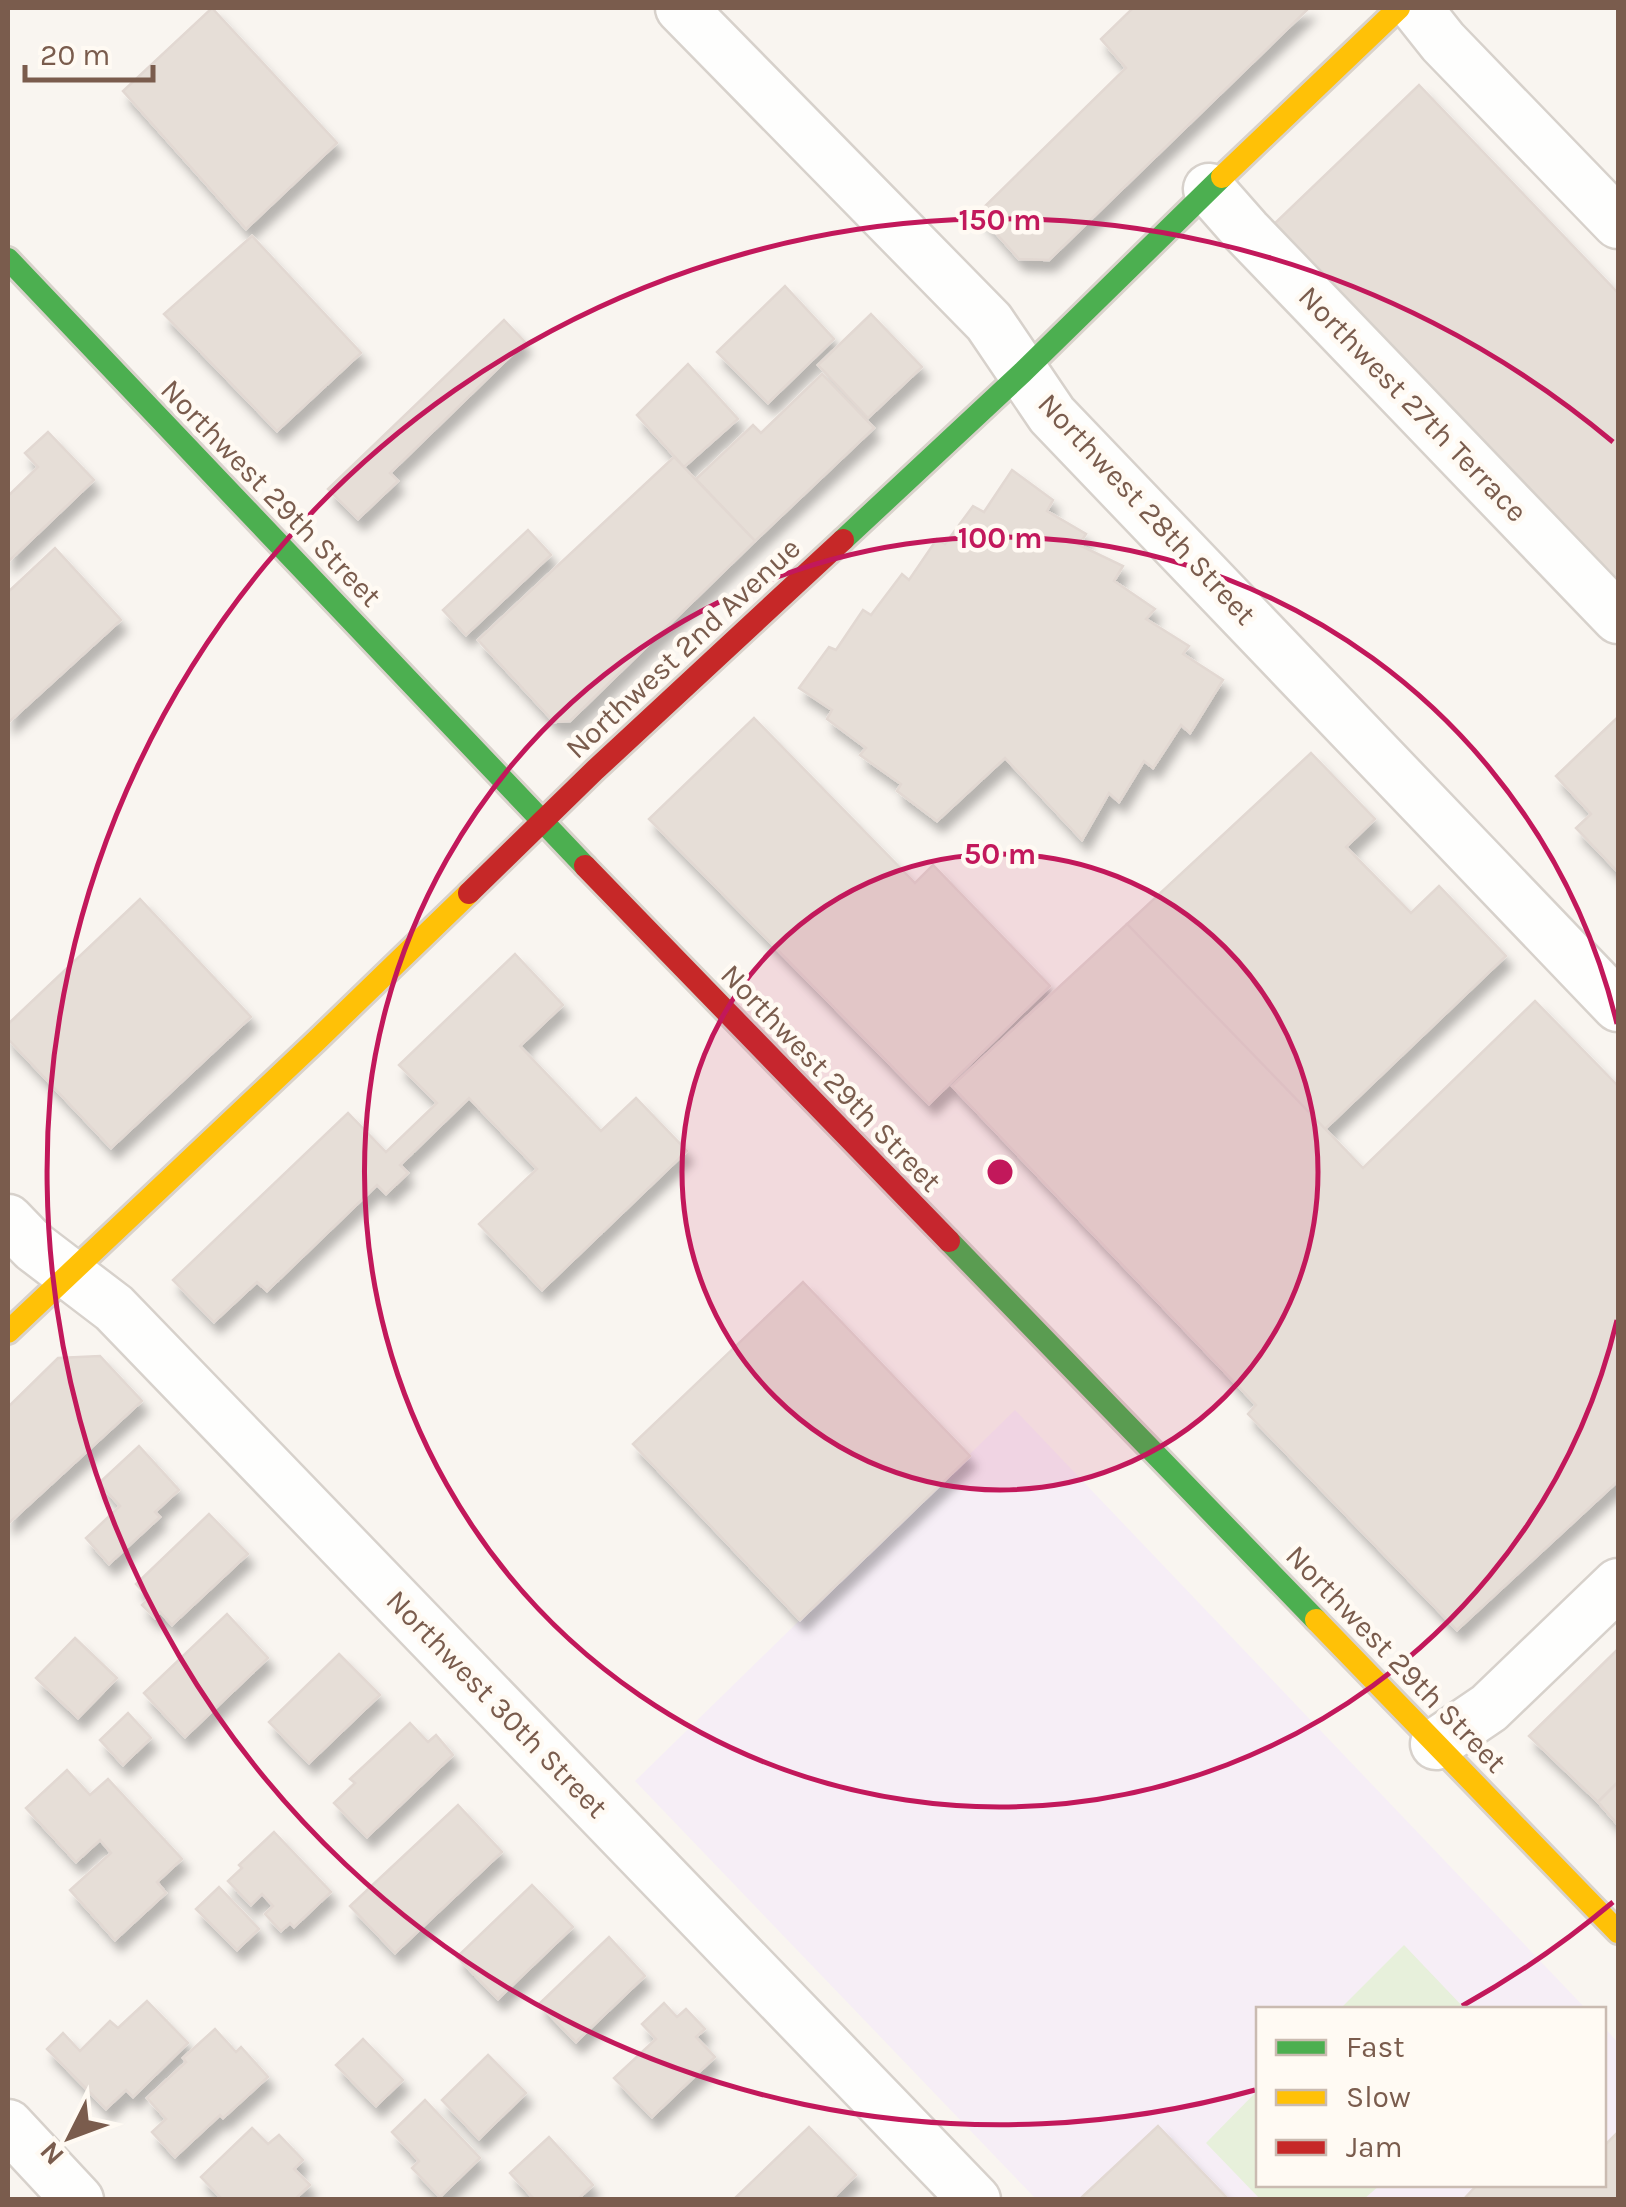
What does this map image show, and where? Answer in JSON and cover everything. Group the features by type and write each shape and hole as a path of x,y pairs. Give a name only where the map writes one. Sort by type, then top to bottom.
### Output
{"street":[{"name":"Northwest 28th Street","path":"681,8 989,322 1052,415 1618,1006"},
{"name":"Northwest 2nd Avenue","path":"8,1332 542,821 1024,372 1209,188 1399,8"},
{"path":"1416,8 1443,42 1618,223"},
{"name":"Northwest 27th Terrace","path":"1209,188 1618,618"},
{"name":"Northwest 29th Street","path":"8,259 542,821 1618,1932"},
{"name":"Northwest 30th Street","path":"8,1220 34,1247 114,1308 970,2198"},
{"path":"1436,1744 1489,1708 1618,1584"},
{"path":"8,2126 78,2200"}],"shaded area":[{"path":"1015,1410 1584,2007 1256,2007 1256,2187 1606,2187 1606,2029 1618,2043 1618,2199 1036,2199 635,1781"}],"green space":[{"path":"1404,1945 1463,2007 1342,2007"},
{"path":"1256,2092 1256,2187 1378,2187 1364,2199 1260,2199 1206,2143"}],"building":[{"path":"212,8 337,143 246,229 123,91"},
{"path":"1133,8 1309,8 1049,260 1019,259 978,213 1126,68 1101,39"},
{"path":"1419,85 1618,293 1618,590 1272,226"},
{"path":"252,236 361,353 277,431 164,314"},
{"path":"785,286 834,339 768,403 717,352"},
{"path":"871,314 922,367 868,418 818,365"},
{"path":"504,320 525,342 390,473 398,481 358,519 328,489"},
{"path":"688,364 738,419 684,467 637,415"},
{"path":"822,374 874,428 755,541 696,479 753,425 761,433"},
{"path":"48,432 94,480 8,562 8,496 38,467 25,453"},
{"path":"674,457 755,541 570,721 554,722 478,640"},
{"path":"1012,470 1053,500 1047,511 1086,534 1079,545 1123,566 1114,581 1155,609 1146,619 1189,646 1183,654 1223,680 1190,733 1181,725 1153,768 1144,761 1119,802 1109,793 1082,840 1005,758 937,821 897,791 901,784 860,755 866,748 827,719 832,710 799,688 829,647 836,650 863,610 871,615 902,574 909,580 937,539 945,544 973,506 984,512"},
{"path":"528,530 551,555 466,635 443,610"},
{"path":"55,548 121,620 8,723 8,592"},
{"path":"1618,717 1618,872 1576,828 1591,814 1556,776"},
{"path":"754,718 915,883 933,865 1050,986 929,1104 649,819"},
{"path":"1311,753 1375,819 1346,847 1411,913 1439,886 1506,956 1324,1130 1127,924"},
{"path":"140,899 251,1017 111,1148 8,1039 8,1024"},
{"path":"1127,924 1363,1168 1535,1001 1618,1086 1618,1481 1457,1630 1248,1414 1256,1405 952,1086"},
{"path":"515,954 563,1005 520,1046 601,1131 636,1098 687,1151 542,1290 479,1224 537,1169 469,1098 400,1165 408,1173 386,1194 377,1185 267,1291 257,1282 214,1322 173,1280 348,1113 386,1152 437,1103 399,1065"},
{"path":"803,1282 970,1456 800,1620 633,1444"},
{"path":"100,1356 142,1401 8,1524 8,1407 58,1358"},
{"path":"139,1446 179,1490 155,1512 160,1517 109,1564 86,1538 120,1506 99,1483"},
{"path":"209,1514 248,1554 172,1625 160,1612 155,1618 142,1605 149,1598 136,1584"},
{"path":"227,1614 268,1658 185,1737 144,1693"},
{"path":"75,1638 117,1678 78,1718 36,1678"},
{"path":"1618,1649 1618,1782 1598,1802 1529,1736"},
{"path":"339,1654 380,1695 309,1763 269,1722"},
{"path":"128,1713 151,1738 123,1765 100,1740"},
{"path":"410,1723 428,1742 436,1735 453,1755 367,1837 334,1803 355,1783 350,1779"},
{"path":"67,1770 90,1795 108,1779 182,1859 157,1882 166,1893 115,1940 70,1890 111,1853 100,1840 76,1862 26,1808"},
{"path":"1618,1782 1618,1825 1598,1802"},
{"path":"458,1805 502,1852 395,1953 350,1906"},
{"path":"274,1832 331,1892 294,1927 290,1923 281,1931 265,1914 273,1906 262,1894 251,1905 228,1881"},
{"path":"532,1885 573,1927 498,1999 457,1957"},
{"path":"219,1887 259,1929 237,1950 196,1909"},
{"path":"609,1937 645,1976 576,2042 539,2004"},
{"path":"147,2001 188,2043 133,2097 126,2090 106,2109 47,2049 63,2033 80,2051 110,2021 118,2028"},
{"path":"664,2003 677,2017 686,2009 705,2029 696,2037 715,2057 652,2117 614,2078 656,2039 642,2024"},
{"path":"215,2029 236,2052 241,2047 268,2077 175,2157 152,2132 166,2119 147,2098"},
{"path":"363,2039 403,2080 376,2106 336,2065"},
{"path":"488,2055 526,2093 479,2139 442,2100"},
{"path":"425,2100 480,2158 440,2197 412,2168 419,2161 392,2132"},
{"path":"1158,2126 1229,2200 1082,2197"},
{"path":"809,2127 856,2175 831,2200 733,2200"},
{"path":"252,2128 268,2144 279,2135 303,2160 294,2169 310,2185 294,2200 223,2200 201,2177"},
{"path":"1618,2132 1618,2200 1463,2200 1475,2187 1606,2187 1606,2144"},
{"path":"549,2137 593,2185 577,2200 535,2200 510,2173"}],"traffic: fast":[{"path":"843,540 1023,372 1222,177"},
{"path":"8,259 585,866"},
{"path":"949,1241 1316,1620"}],"traffic: slow":[{"path":"1222,177 1399,8"},
{"path":"8,1332 469,893"},
{"path":"1316,1620 1618,1932"}],"traffic: jam":[{"path":"469,893 843,540"},
{"path":"585,866 949,1241"}]}
